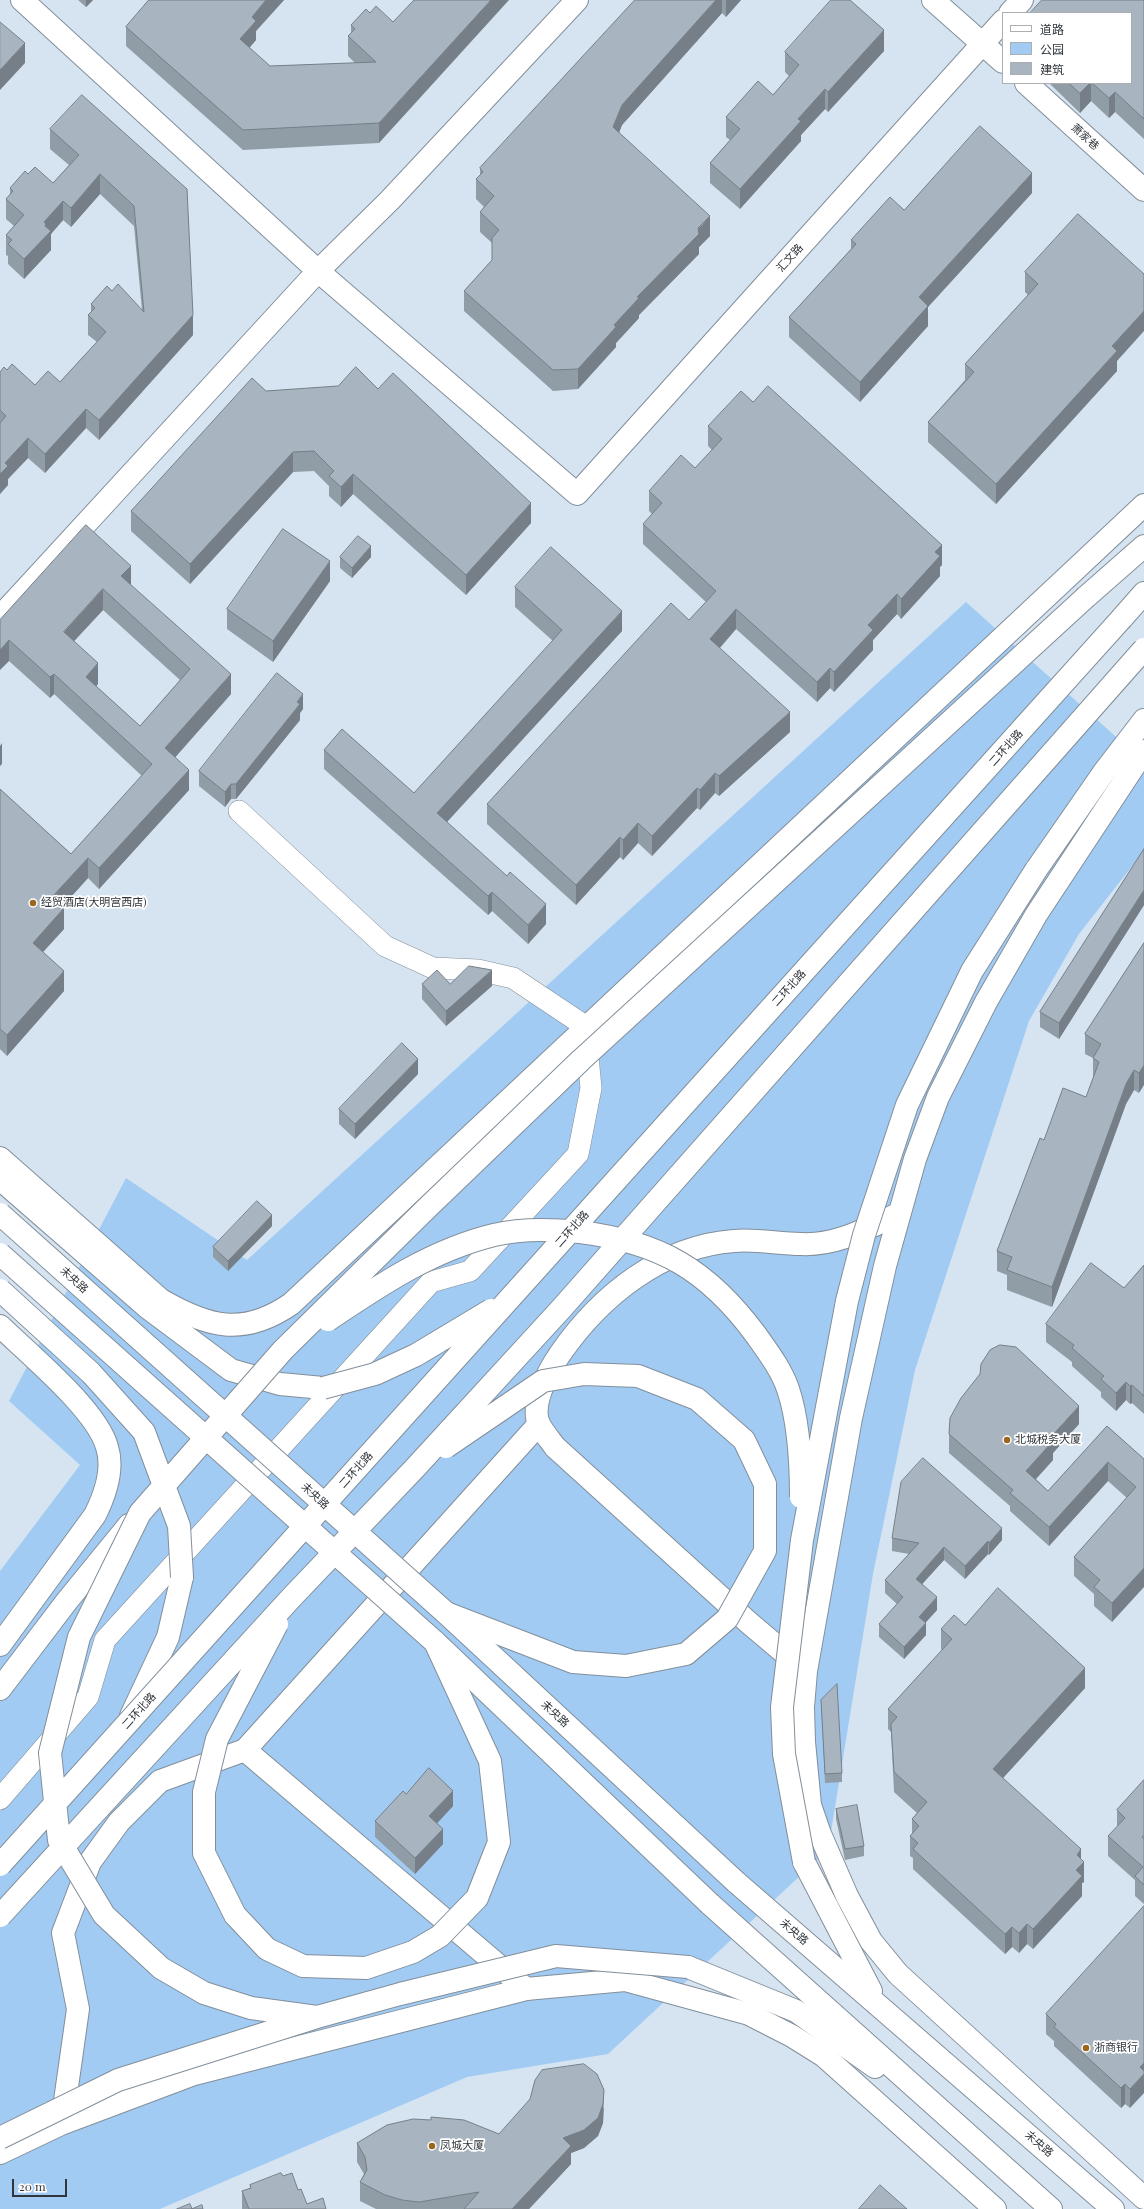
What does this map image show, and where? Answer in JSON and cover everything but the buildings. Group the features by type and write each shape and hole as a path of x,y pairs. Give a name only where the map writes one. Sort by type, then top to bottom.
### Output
{"main road":[{"path":"22,0 318,271"},
{"path":"0,617 318,271 390,200 577,0"},
{"path":"933,0 1002,61"},
{"path":"1011,12 1022,0"},
{"name":"汇文路","path":"318,271 577,494 1002,22"},
{"name":"萧家巷","path":"1027,84 1144,190"},
{"path":"0,1158 161,1300 202,1320 224,1326 261,1320 276,1314 291,1304 585,1026 718,905 1144,505"},
{"path":"0,1690 66,1601 140,1513 283,1350 581,1060 1086,597 1144,546"},
{"name":"二环北路","path":"0,1865 1144,593"},
{"path":"0,1916 292,1597 415,1468 561,1309 1144,649"},
{"path":"876,2001 804,1862 784,1754 782,1707 802,1540 847,1301 864,1235 885,1168 907,1106 965,985 1036,870 1104,772 1144,720"},
{"path":"1144,751 1036,915 986,1002 938,1097 915,1159 898,1214 851,1418 806,1671 803,1707 804,1742 810,1805 820,1834 847,1896 872,1941 898,1974 1144,2198"},
{"path":"0,1179 148,1308 231,1370 280,1384 323,1388 375,1374 416,1355 510,1299"},
{"name":"未央路","path":"0,1214 446,1613 736,1882 876,2001 1114,2209"},
{"path":"806,1671 748,1622 555,1447 539,1424 537,1411 542,1388 553,1364 572,1337 589,1317 623,1285 656,1265 679,1253 705,1245 734,1241 766,1241 802,1245 848,1237 898,1214"},
{"path":"283,1350 373,1289 420,1262 454,1247 495,1234 532,1229 606,1236 638,1244 664,1253 695,1272 736,1308 776,1363 788,1389 796,1424 801,1493 802,1540"},
{"path":"0,1254 435,1642 710,1904 1051,2209"},
{"path":"0,1290 91,1373 144,1432 179,1526 182,1577 168,1638 127,1725"},
{"path":"0,1326 76,1399 95,1422 108,1448 108,1468 105,1493 95,1515 0,1645"},
{"path":"415,1468 543,1381 584,1374 638,1376 697,1399 744,1440 765,1484 766,1551 727,1619 686,1654 626,1666 573,1662 446,1613"},
{"path":"61,2124 78,2009 63,1933 90,1862 119,1822 160,1781 245,1750 539,1424"},
{"path":"140,1513 79,1637 50,1752 59,1840 104,1915 160,1968 204,1993 251,2008 317,2017"},
{"path":"292,1597 217,1739 204,1792 204,1853 235,1915 267,1950 303,1966 366,1968 413,1952 440,1936 477,1898 498,1842 490,1761 435,1642"},
{"path":"245,1750 526,1989"},
{"path":"0,2138 118,2080 317,2017 400,1994 556,1956 688,1967 796,2011 962,2129"},
{"path":"0,2153 61,2124 194,2074 526,1989 625,1980 749,2014 792,2036 824,2056 995,2209"}],"street":[{"path":"0,1799 88,1697 105,1640 431,1282 470,1271 578,1154 591,1088 585,1026 513,978 478,970 433,968 385,946 239,811"}],"green space":[{"path":"966,602 1144,762 1144,851 1079,934 1029,1021 915,1370 873,1574 828,1850 608,2054 467,2077 160,2209 0,2209 0,1571 80,1465 9,1401 126,1178 247,1260"}],"place":[{"name":"经贸酒店(大明宫西店)","path":"33,903"},
{"name":"北城税务大厦","path":"1007,1440"},
{"name":"浙商银行","path":"1086,2048"},
{"name":"凤城大厦","path":"432,2146"}]}
